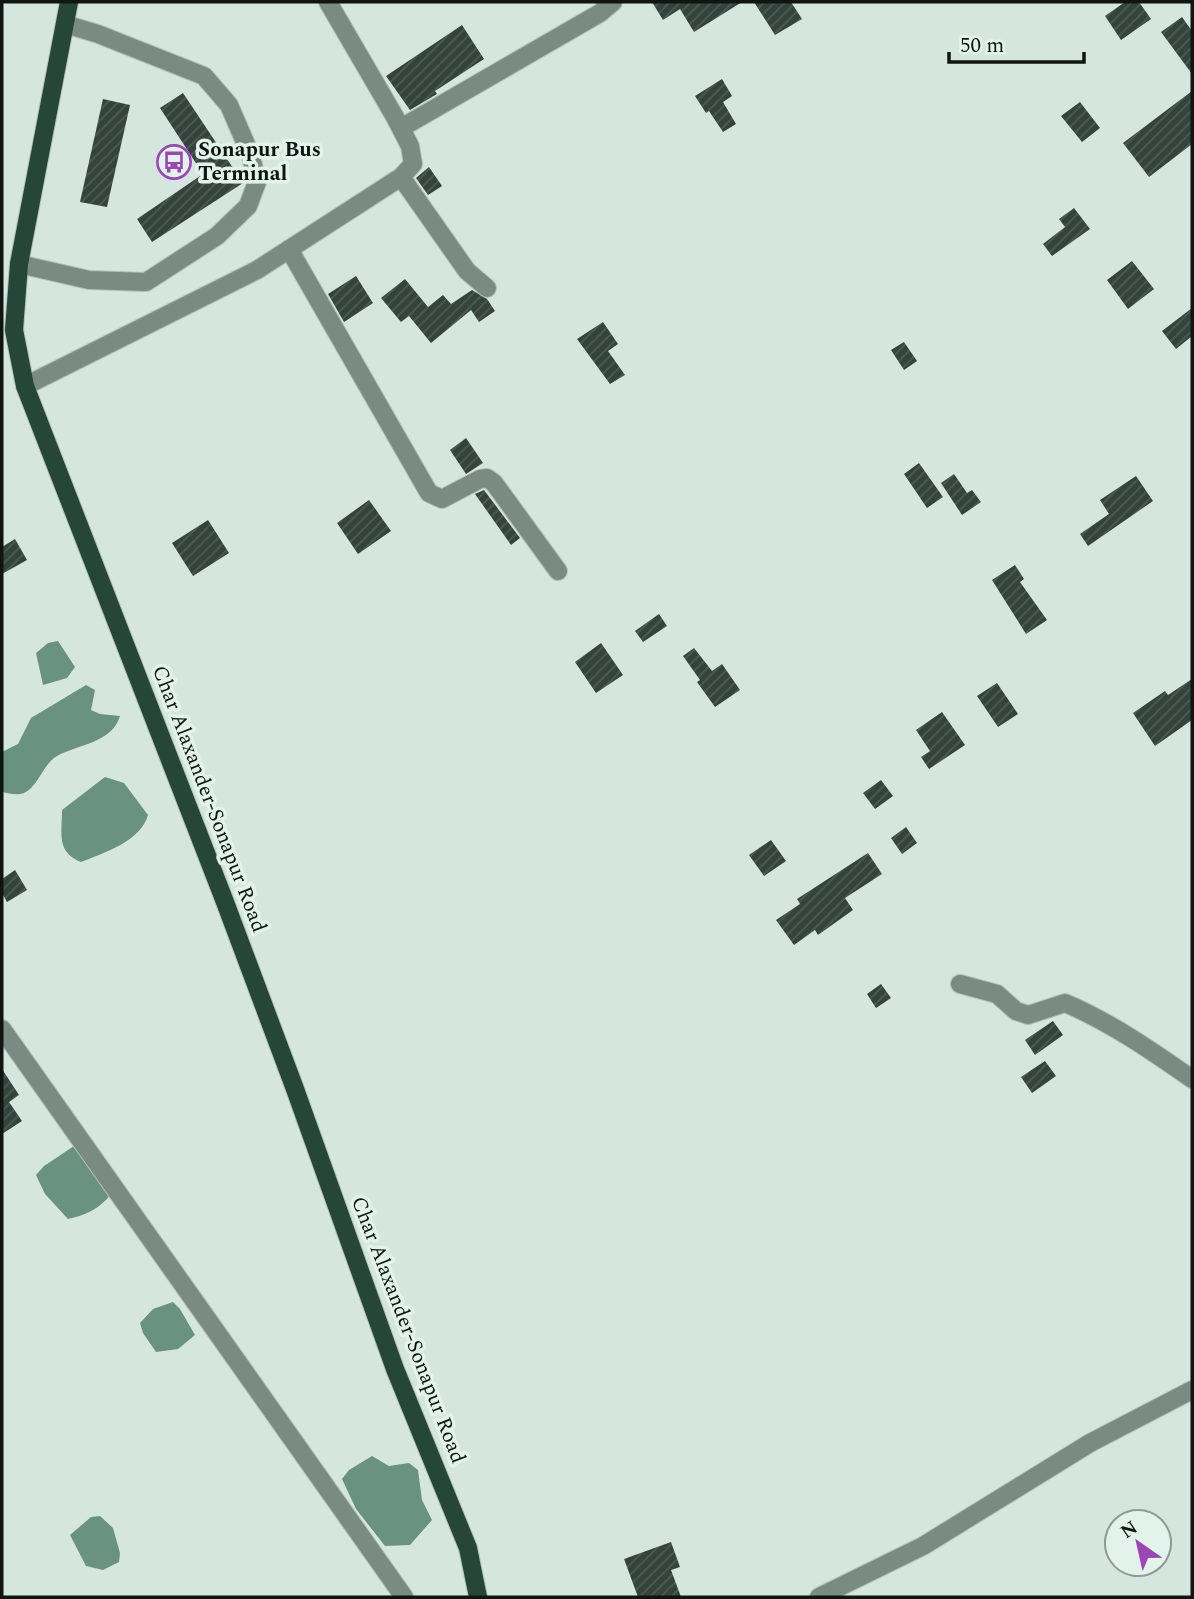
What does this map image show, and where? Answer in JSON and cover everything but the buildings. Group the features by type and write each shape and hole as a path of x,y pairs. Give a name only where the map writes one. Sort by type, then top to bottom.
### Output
{"main road":[{"name":"Char Alaxander-Sonapur Road","path":"69,2 19,264 15,330 25,386 230,914 395,1369 468,1548 478,1597"}],"street":[{"path":"25,386 257,270 401,177 413,164 410,146 401,128 328,2"},
{"path":"401,128 600,13 613,2"},
{"path":"19,264 89,280 146,282 217,236 248,206 257,182 251,156 229,105 204,76 98,34 65,24"},
{"path":"401,177 467,271 487,288"},
{"path":"289,249 429,493 442,499 480,479 488,478 558,571"},
{"path":"960,984 997,994 1016,1011 1028,1015 1065,1003 1075,1007 1156,1054 1192,1079"},
{"path":"2,1029 404,1597"},
{"path":"819,1597 923,1546 1090,1443 1192,1390"}],"shaded area":[{"path":"58,641 75,667 67,678 43,685 36,653 48,643"},
{"path":"86,685 95,690 91,710 120,716 116,725 94,742 57,756 24,793 2,792 2,752 18,744 31,718"},
{"path":"105,777 124,783 148,815 138,832 130,839 81,862 67,853 64,847 61,834 62,810"},
{"path":"74,1146 116,1188 95,1209 68,1219 45,1194 36,1175 44,1166"},
{"path":"173,1302 195,1335 178,1349 156,1352 143,1333 140,1323 153,1309"},
{"path":"372,1456 389,1466 409,1463 418,1470 422,1500 432,1520 410,1545 385,1546 356,1509 342,1479 349,1470"},
{"path":"100,1516 113,1528 120,1553 119,1562 103,1570 86,1566 70,1535 91,1517"}],"place":[{"name":"Sonapur Bus Terminal","path":"174,162"}]}
